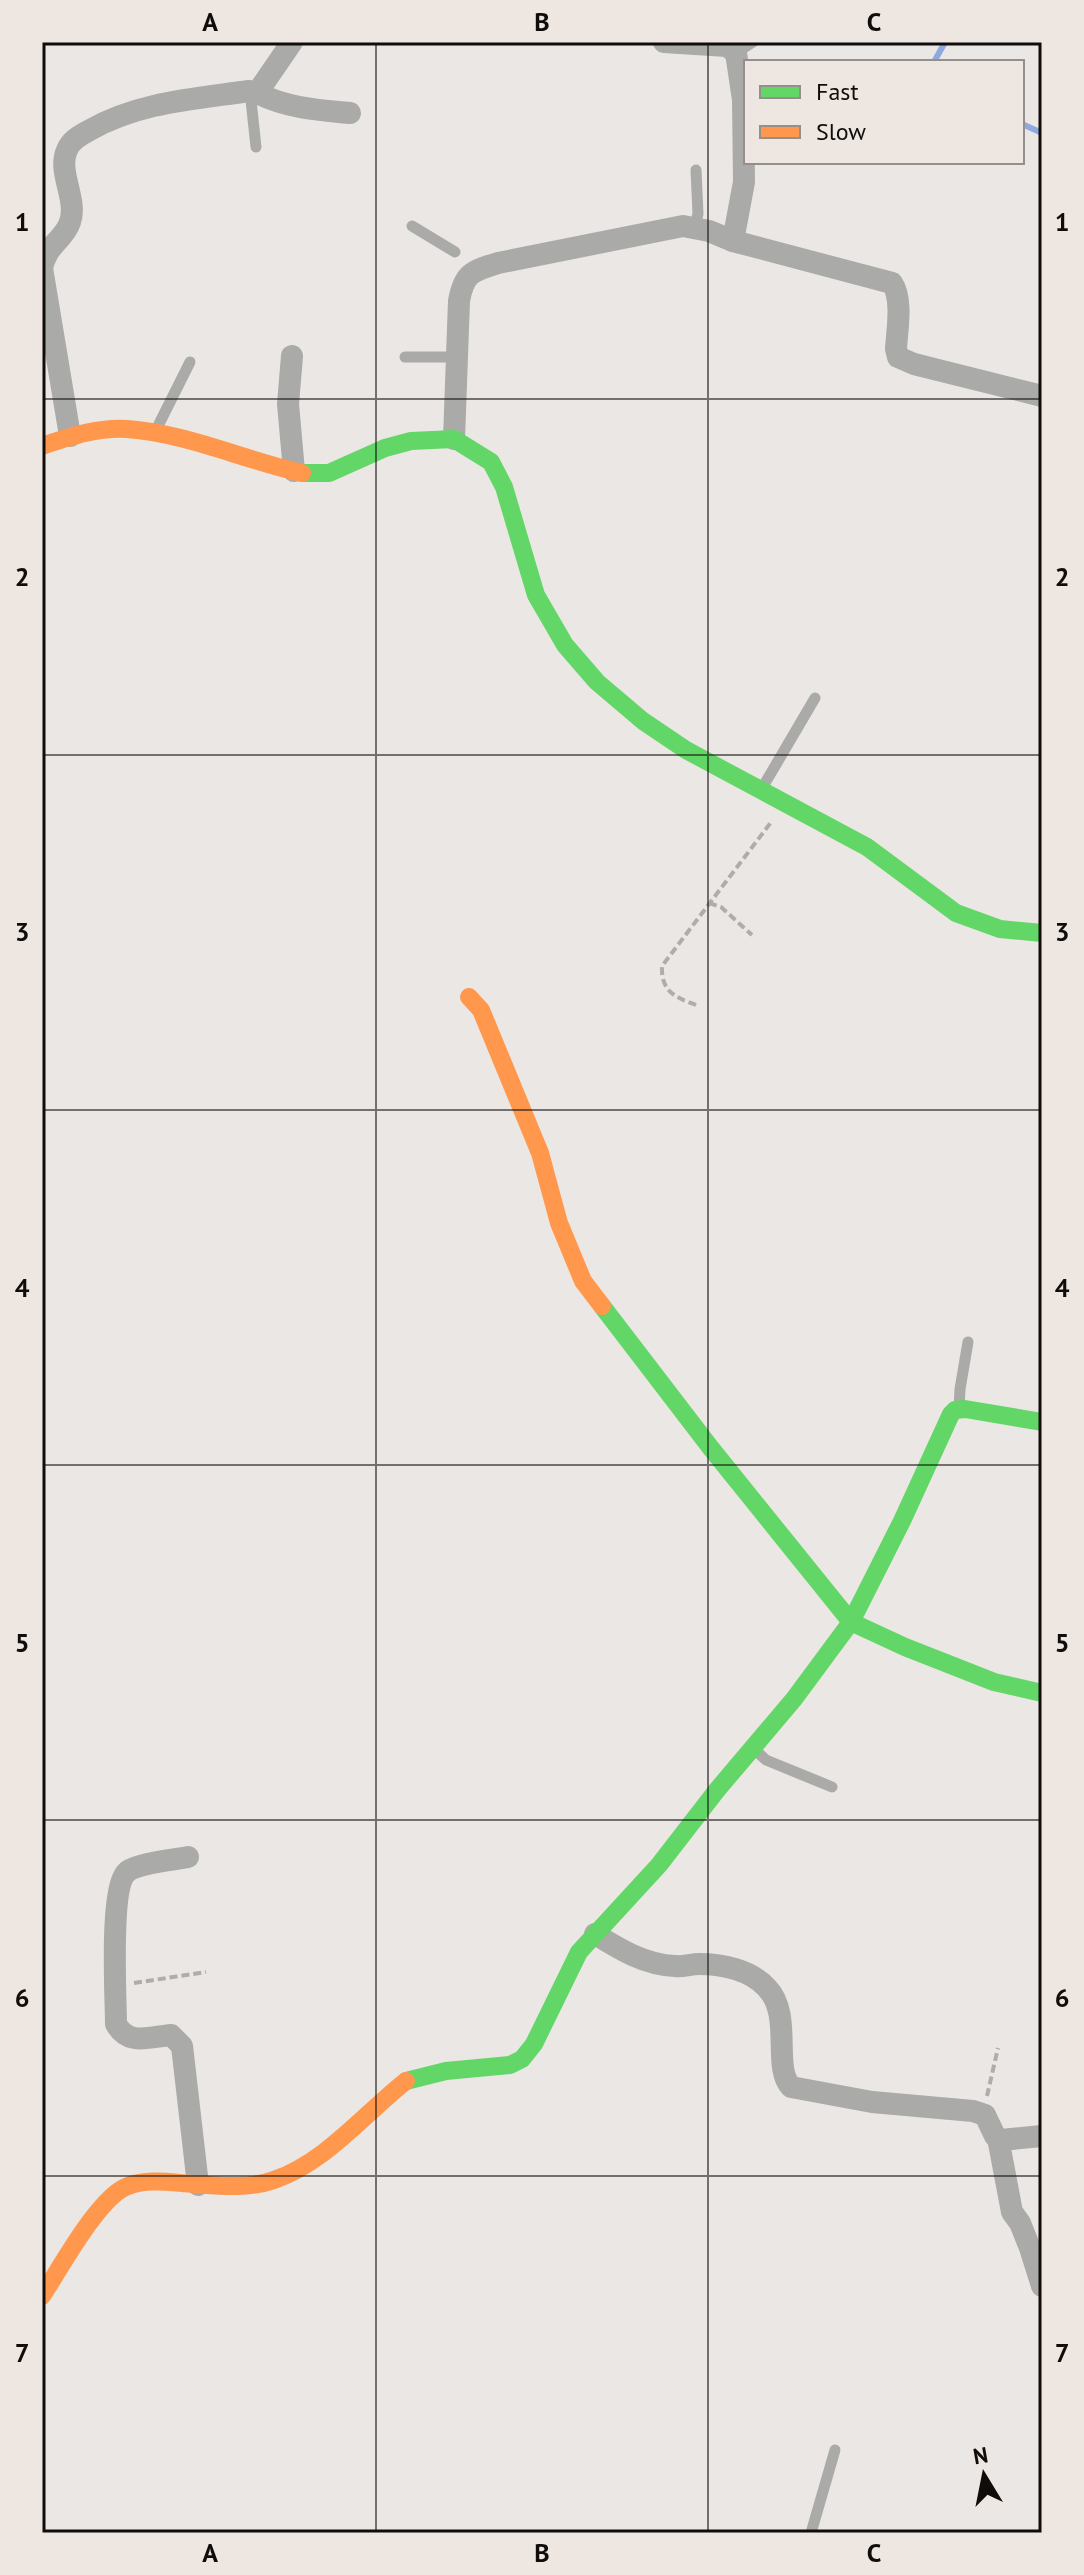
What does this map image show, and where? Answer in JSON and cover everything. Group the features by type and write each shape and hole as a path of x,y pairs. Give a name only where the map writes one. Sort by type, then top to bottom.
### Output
{"street":[{"path":"253,92 292,42"},
{"path":"664,42 744,47 744,182 733,241"},
{"path":"70,436 42,268 47,251 71,221 65,160 74,140 91,129 142,107 253,92 301,108 350,113"},
{"path":"454,439 462,285 472,268 683,226 892,283 897,289 898,357 914,364 1042,396"},
{"path":"292,356 288,404 294,471"},
{"path":"42,446 70,436 124,429 155,433 308,474 329,473 398,444 454,439 491,462 504,487 536,595 565,645 597,682 643,721 686,750 867,847 956,913 979,924 1000,929 1042,933"},
{"path":"469,997 481,1010 540,1153 559,1223 583,1281 710,1447 851,1622 994,1682 1042,1693"},
{"path":"42,2296 104,2204 122,2187 161,2182 229,2187 252,2185 292,2173 319,2156 406,2081 446,2071 510,2065 522,2059 534,2044 572,1962 659,1865 794,1699 851,1622 951,1414 959,1410 1042,1422"},
{"path":"188,1857 133,1868 124,1873 115,1923 116,2024 122,2035 129,2038 171,2035 182,2046 198,2185"},
{"path":"595,1934 624,1952 655,1963 676,1967 698,1964 723,1966 757,1977 776,1999 784,2074 791,2087 872,2102 973,2111 985,2115 995,2136 1001,2140 1042,2136"},
{"path":"998,2138 1012,2212 1020,2223 1042,2286"}],"lane":[{"path":"253,92 256,147"},
{"path":"694,228 698,214 696,170"},
{"path":"412,226 455,252"},
{"path":"405,357 456,357"},
{"path":"155,433 190,362"},
{"path":"761,790 815,698"},
{"path":"959,1410 968,1342"},
{"path":"753,1748 766,1760 832,1787"},
{"path":"811,2533 835,2450"}],"path":[{"path":"696,1005 673,996 664,986 662,966 785,803"},
{"path":"709,903 721,907 752,935"},
{"path":"115,1985 206,1972"},
{"path":"985,2115 989,2081 998,2048"}],"waterway":[{"path":"935,60 945,42"},
{"path":"1024,125 1042,133"}],"traffic: fast":[{"path":"302,473 329,473 385,448 411,441 454,439 491,462 504,487 536,595 565,645 597,682 643,721 686,750 867,847 956,913 1000,929 1042,933"},
{"path":"602,1306 710,1447 851,1622 994,1682 1042,1693"},
{"path":"406,2081 446,2071 510,2065 522,2059 534,2044 579,1952 659,1865 794,1699 851,1622 951,1414 955,1410 965,1409 1042,1422"}],"traffic: slow":[{"path":"42,446 94,431 127,429 193,441 302,473"},
{"path":"469,997 481,1010 540,1153 559,1223 583,1281 602,1306"},
{"path":"42,2296 93,2218 117,2192 144,2182 235,2186 274,2180 311,2162 406,2081"}]}
